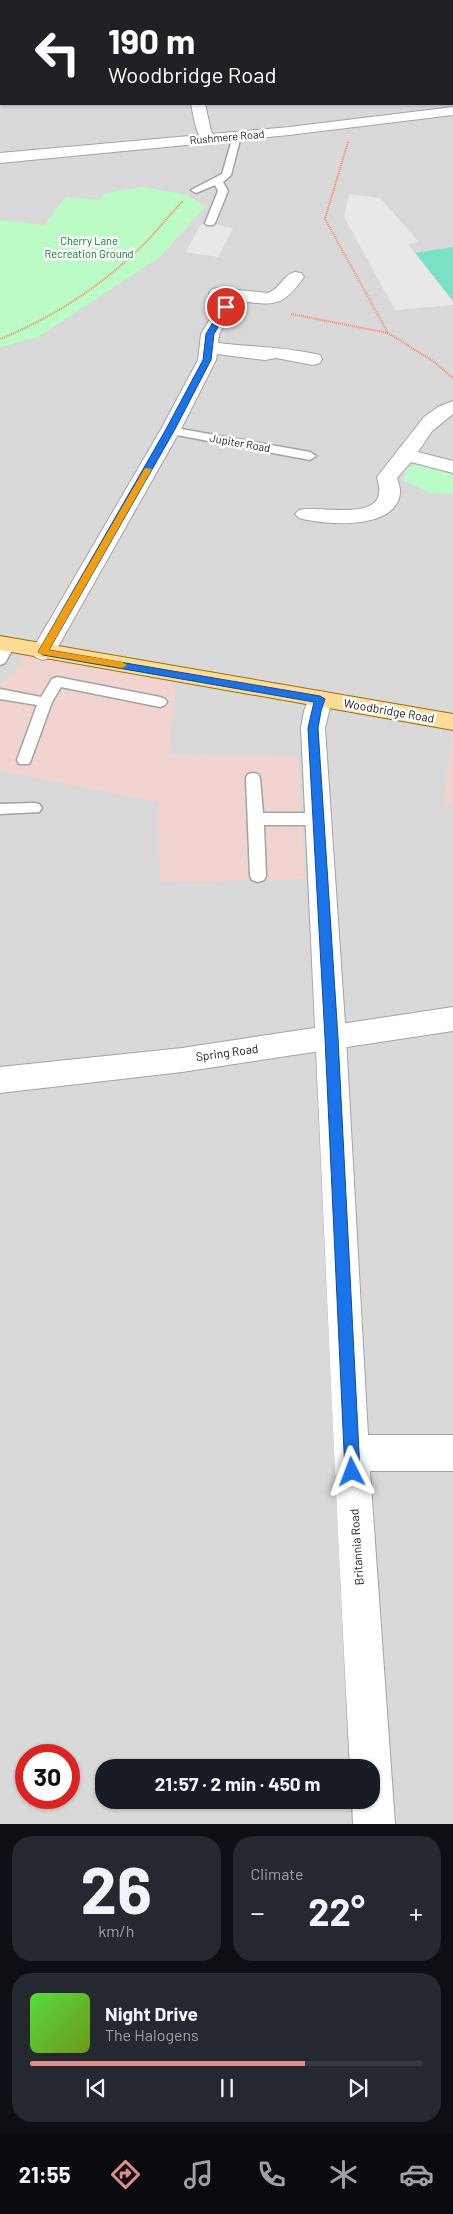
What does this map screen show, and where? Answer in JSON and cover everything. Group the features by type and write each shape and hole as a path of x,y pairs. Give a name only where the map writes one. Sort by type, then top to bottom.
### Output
{"main road":[{"name":"Woodbridge Road","path":"3,649 43,652 453,722"}],"street":[{"path":"198,105 208,139"},
{"name":"Rushmere Road","path":"0,158 354,124 453,111"},
{"path":"43,652 170,431 207,360 210,334 226,295 270,299 278,297 295,277"},
{"path":"209,348 265,354 276,352 313,359"},
{"path":"306,514 350,517 376,511 390,498 391,489 387,477 406,455 428,423 437,415 453,407"},
{"path":"406,455 453,467"},
{"name":"Britannia Road","path":"320,699 313,728 332,1038 351,1453 370,1759"},
{"name":"Spring Road","path":"0,1080 182,1060 453,1019"},
{"path":"351,1453 453,1453"},
{"path":"373,1809 374,1824"}],"lane":[{"path":"196,190 218,181 226,175 237,136"},
{"path":"210,223 223,191 218,181"},
{"name":"Jupiter Road","path":"170,431 310,456"},
{"path":"24,760 45,702 57,682 160,702"},
{"path":"0,694 45,702"},
{"path":"253,778 258,876"},
{"path":"0,809 34,808"},
{"path":"256,819 320,819"}],"path":[{"path":"354,124 325,219 388,333"},
{"path":"0,339 48,317 79,296 145,243 188,195 196,190"},
{"path":"284,313 388,333 433,361 453,378"}],"shaded area":[{"path":"0,105 453,105 453,1824 0,1824"},
{"path":"349,194 380,198 419,242 408,244 452,300 453,305 395,310 344,217"},
{"path":"210,223 233,228 218,257 186,252 200,225"},
{"path":"26,648 177,675 169,755 298,756 305,879 160,882 158,802 0,771 0,685 22,664"},
{"path":"453,733 453,804 443,803"}],"green space":[{"name":"Cherry Lane Recreation Ground","path":"143,187 188,195 205,207 160,257 38,337 0,347 0,220 44,225 66,197 99,200 105,193"},
{"path":"453,247 453,300 452,300 415,253"},
{"path":"419,465 443,469 453,473 453,494 431,493 404,481 405,470"}],"slow traffic":[{"path":"122,665 43,652 148,469"}],"route":[{"path":"226,307 210,334 207,360 170,431 43,652 320,699 313,721 313,728 332,1038 352,1472"}]}
